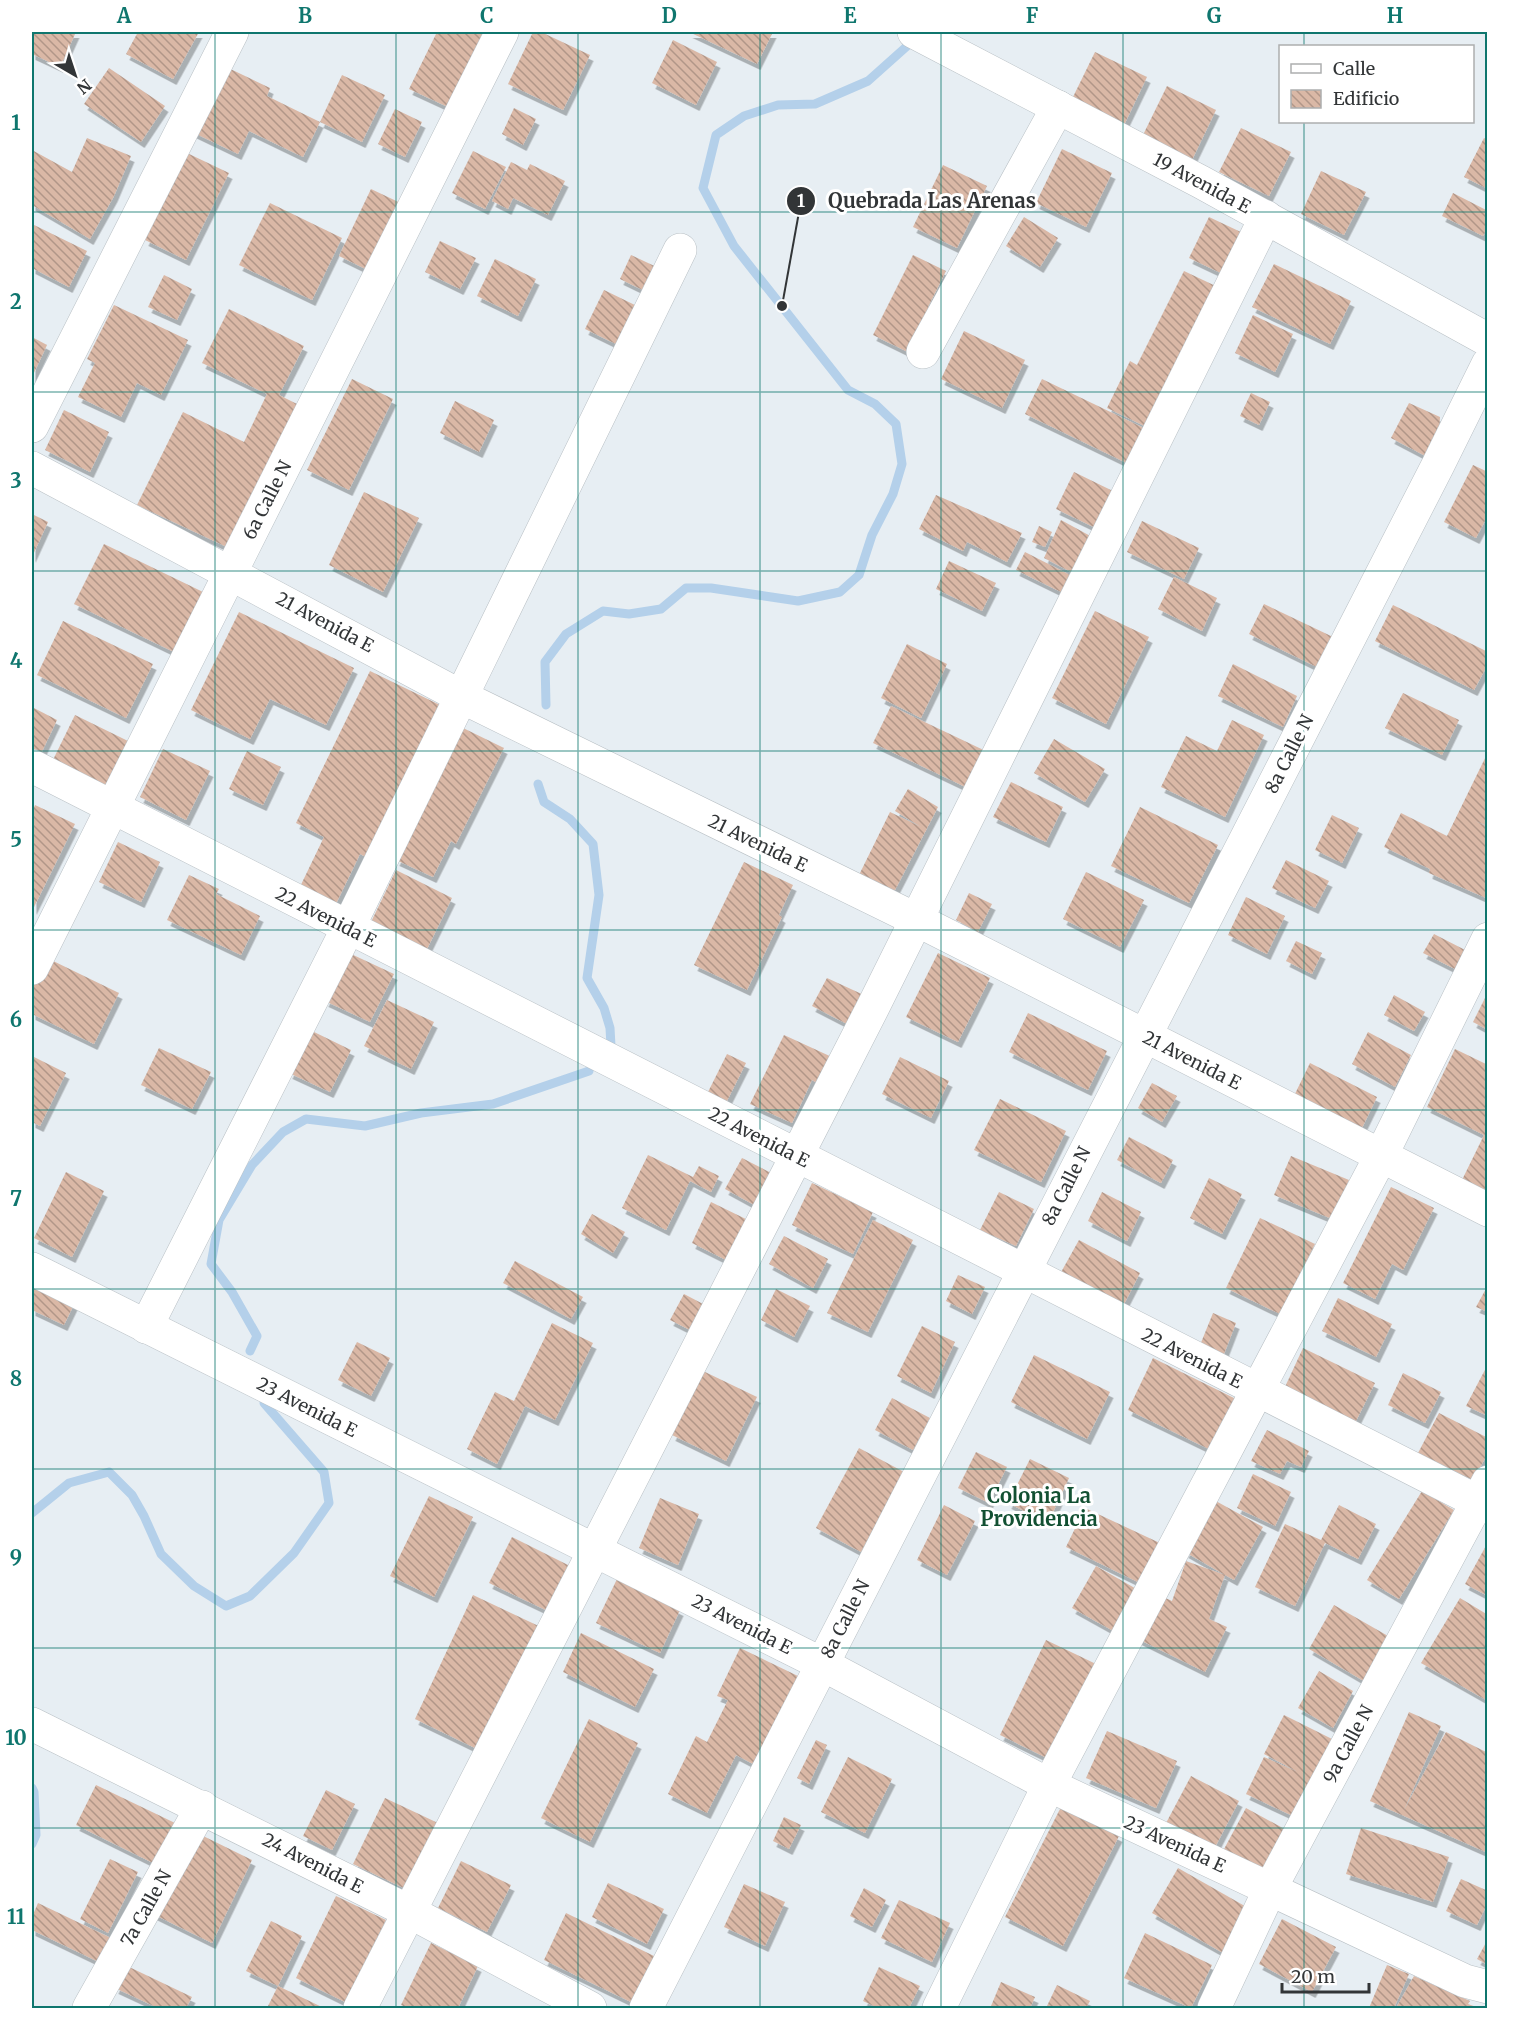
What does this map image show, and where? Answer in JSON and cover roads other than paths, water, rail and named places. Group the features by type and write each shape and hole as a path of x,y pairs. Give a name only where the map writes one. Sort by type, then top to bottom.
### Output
{"street":[{"path":"32,426 232,32"},
{"name":"6a Calle N","path":"32,968 502,32"},
{"name":"19 Avenida E","path":"921,35 1488,339"},
{"path":"924,352 1058,107"},
{"path":"360,2008 797,1156 1266,218"},
{"path":"146,1326 348,928 680,250"},
{"name":"8a Calle N","path":"646,2008 1428,486 1488,364"},
{"name":"21 Avenida E","path":"32,468 462,697 915,919 1488,1210"},
{"name":"22 Avenida E","path":"32,766 1257,1391 1484,1498"},
{"path":"939,2008 1049,1785 1381,1156 1488,939"},
{"name":"23 Avenida E","path":"32,1269 822,1664 1049,1785 1465,1981 1488,1987"},
{"name":"9a Calle N","path":"1214,2008 1270,1889 1484,1498"},
{"name":"24 Avenida E","path":"32,1724 410,1912 590,2008"},
{"name":"7a Calle N","path":"89,2008 202,1807"}],"waterway":[{"path":"546,705 545,662 566,634 603,611 629,614 661,609 686,588 711,588 798,601 840,592 859,575 872,535 893,494 902,464 896,424 875,404 848,390 734,246 703,188 716,135 744,116 778,105 815,104 868,81 915,39"},
{"path":"538,784 544,802 570,819 593,844 599,895 587,978 604,1008 610,1028 611,1046"},
{"path":"250,1351 257,1336 232,1292 211,1264 219,1220 252,1165 283,1132 306,1119 365,1126 421,1113 493,1104 589,1071"},
{"path":"32,1513 69,1483 109,1472 132,1495 161,1554 194,1586 226,1606 250,1596 294,1553 329,1503 324,1472 264,1403"},
{"path":"32,1788 36,1835 32,1844"}],"place":[{"name":"Quebrada Las Arenas","path":"782,306"}],"district":[{"name":"Colonia La Providencia","path":"1039,1506"}]}
